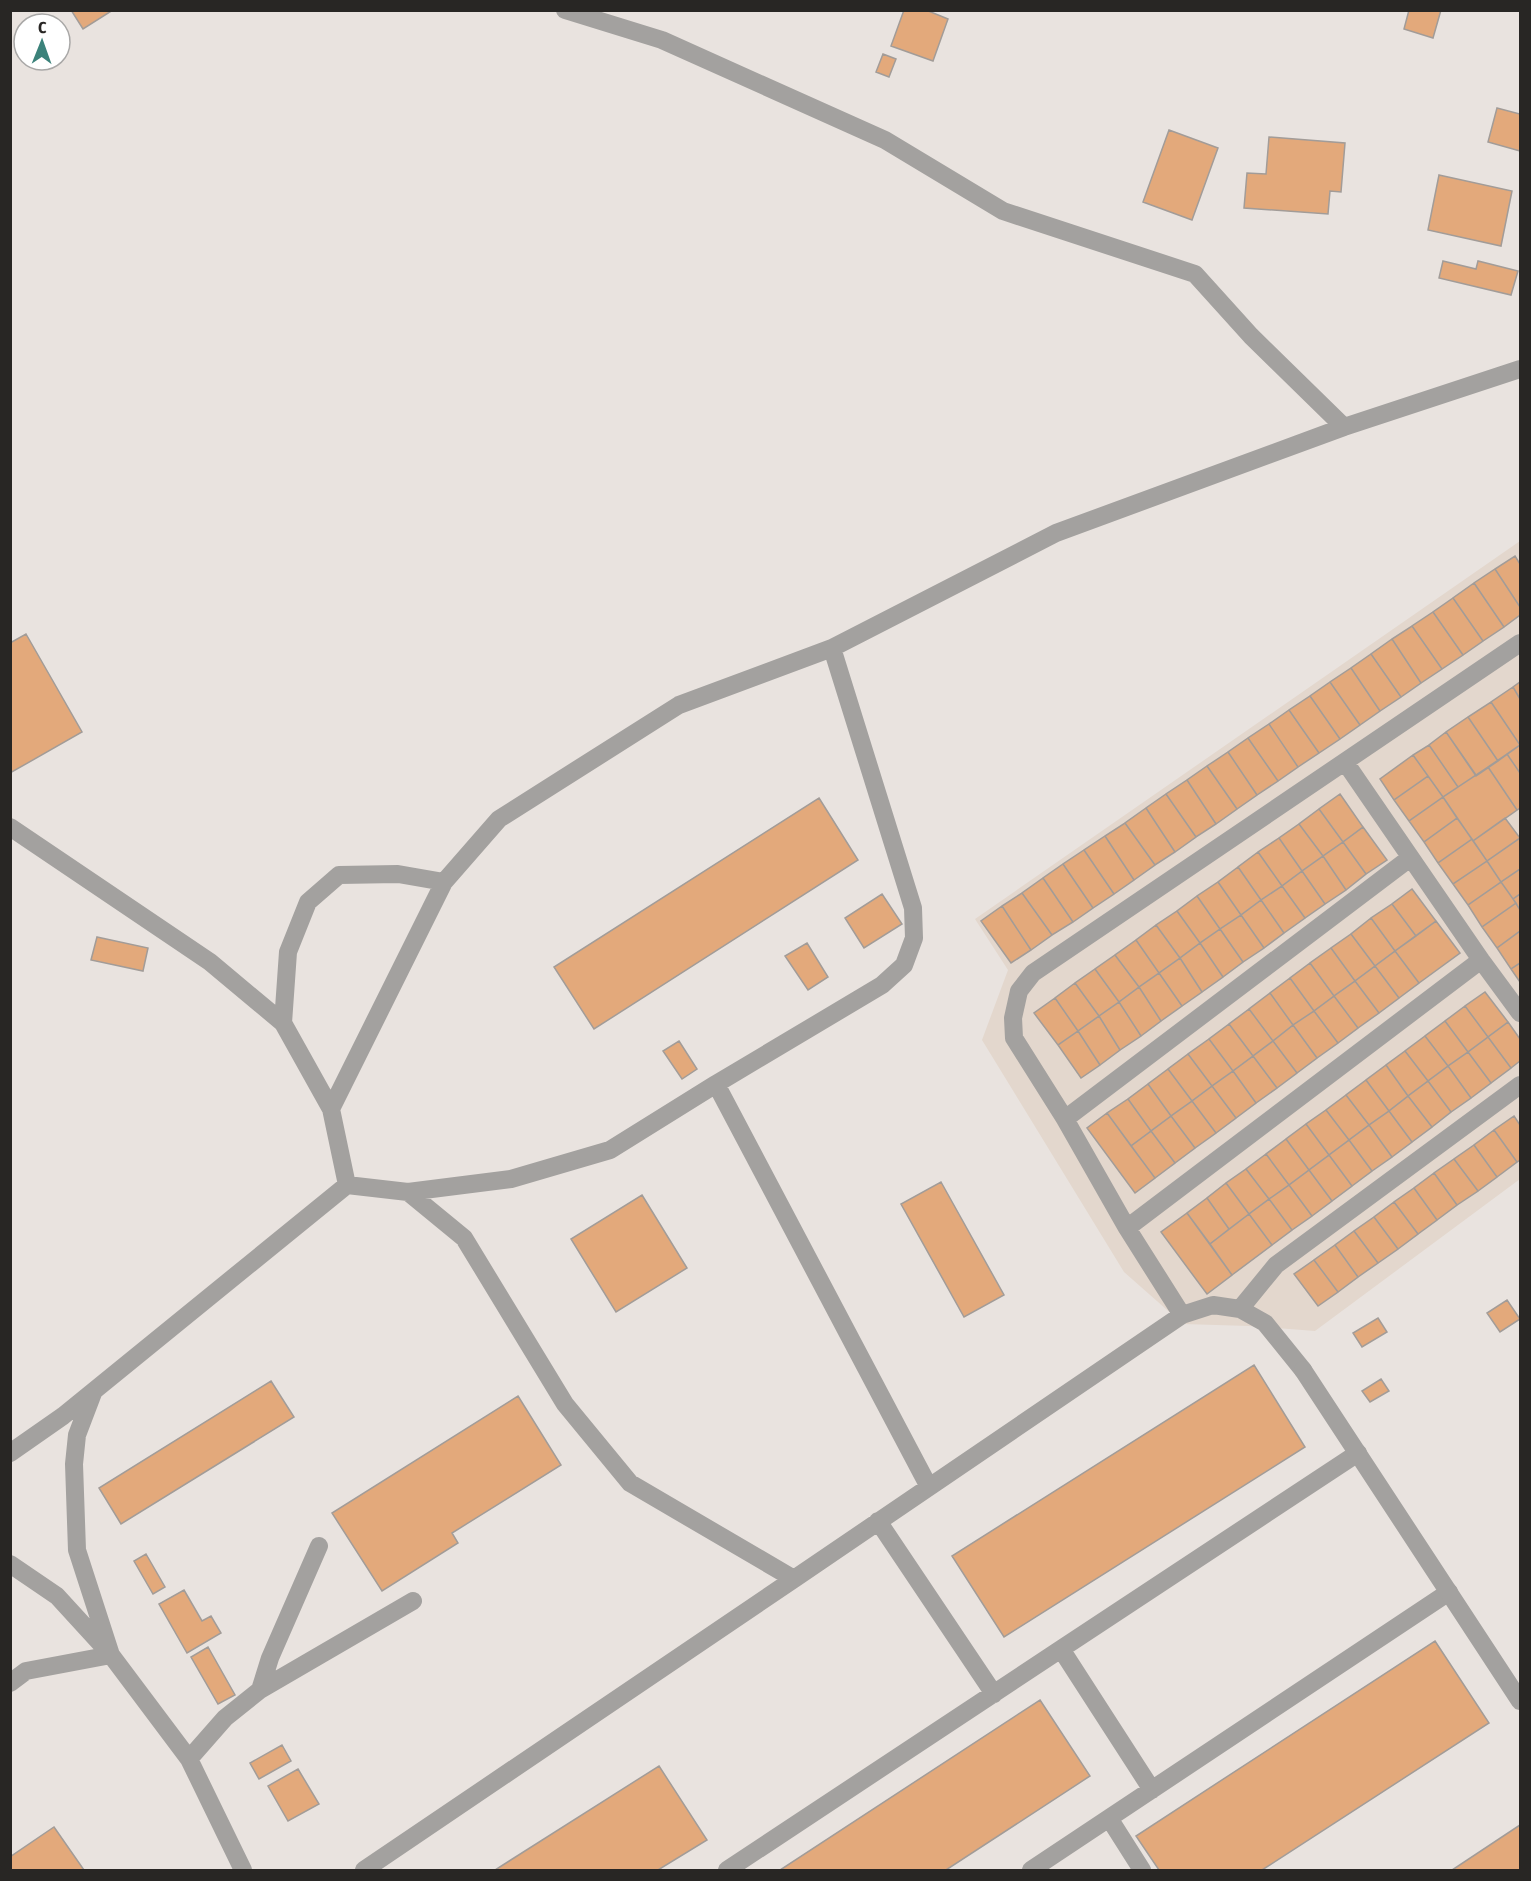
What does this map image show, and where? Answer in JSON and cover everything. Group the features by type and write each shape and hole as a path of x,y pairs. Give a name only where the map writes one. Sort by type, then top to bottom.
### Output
{"street":[{"path":"566,10 662,40 885,140 1003,211 1195,274 1251,336 1344,427"},
{"path":"331,1109 444,882 499,819 679,705 832,648 1056,533 1344,427 1521,369"},
{"path":"1182,1315 1127,1228 1065,1119 1014,1038 1013,1018 1019,991 1033,973 1521,643"},
{"path":"10,1454 94,1392 346,1185 408,1192 511,1179 610,1150 882,985 904,965 914,938 913,908 832,648"},
{"path":"1345,762 1481,960 1521,1013"},
{"path":"10,827 210,962 283,1023 331,1109 346,1185"},
{"path":"1065,1119 1410,858"},
{"path":"283,1023 288,952 308,902 339,875 398,874 444,882"},
{"path":"1127,1228 1481,960"},
{"path":"716,1084 929,1487"},
{"path":"1240,1309 1276,1265 1521,1085"},
{"path":"408,1192 464,1238 565,1404 630,1483 794,1579"},
{"path":"364,1870 1182,1315 1213,1305 1240,1309 1265,1323 1303,1370 1521,1701"},
{"path":"94,1392 77,1435 74,1464 77,1550 111,1655"},
{"path":"727,1870 1358,1453"},
{"path":"878,1521 994,1694"},
{"path":"260,1690 270,1658 319,1546"},
{"path":"10,1564 57,1596 111,1655 189,1759 243,1870"},
{"path":"1031,1870 1449,1592"},
{"path":"189,1759 225,1718 260,1690 413,1601"},
{"path":"1061,1649 1152,1790"},
{"path":"10,1683 26,1671 111,1655"},
{"path":"1109,1818 1142,1870"}],"shaded area":[{"path":"1520,541 1520,1179 1315,1331 1183,1324 1124,1272 982,1040 1008,970 975,919"}],"building":[{"path":"71,10 113,10 83,29"},
{"path":"904,10 926,10 948,19 933,61 891,46"},
{"path":"1409,10 1441,10 1433,38 1404,29"},
{"path":"883,54 896,59 889,77 876,72"},
{"path":"1497,108 1520,114 1520,151 1488,142"},
{"path":"1169,130 1218,148 1192,220 1143,202"},
{"path":"1269,137 1345,143 1341,192 1330,191 1328,214 1244,208 1247,173 1266,174"},
{"path":"1439,175 1512,191 1501,246 1428,230"},
{"path":"1443,261 1476,269 1478,261 1518,271 1511,295 1439,278"},
{"path":"1515,556 1520,564 1520,607 1495,569"},
{"path":"1495,569 1520,607 1520,615 1504,627 1474,583"},
{"path":"1474,583 1504,627 1483,641 1453,598"},
{"path":"1453,598 1483,641 1463,655 1433,612"},
{"path":"1433,612 1463,655 1442,669 1412,626"},
{"path":"1412,626 1442,669 1421,683 1392,639"},
{"path":"26,634 82,732 10,773 10,643"},
{"path":"1392,639 1421,683 1401,697 1371,654"},
{"path":"1371,654 1401,697 1380,711 1351,668"},
{"path":"1351,668 1380,711 1360,725 1330,682"},
{"path":"1330,682 1360,725 1340,739 1310,696"},
{"path":"1520,682 1520,699 1513,687"},
{"path":"1513,687 1520,699 1520,745 1491,702"},
{"path":"1310,696 1340,739 1319,753 1289,710"},
{"path":"1491,702 1520,745 1498,761 1468,717"},
{"path":"1289,710 1319,753 1298,767 1269,724"},
{"path":"1468,717 1498,761 1476,776 1446,732"},
{"path":"1269,724 1298,767 1278,781 1248,738"},
{"path":"1446,732 1476,775 1458,787 1429,745"},
{"path":"1248,738 1278,781 1257,795 1228,752"},
{"path":"1429,745 1458,787 1443,797 1413,755"},
{"path":"1520,745 1520,773 1507,754"},
{"path":"1228,752 1257,795 1237,809 1207,766"},
{"path":"1507,754 1520,773 1520,808 1517,810 1488,767"},
{"path":"1413,755 1428,776 1394,800 1380,779"},
{"path":"1207,766 1237,809 1216,824 1187,780"},
{"path":"1488,767 1517,810 1473,841 1443,797"},
{"path":"1428,776 1443,797 1409,821 1394,800"},
{"path":"1187,780 1216,824 1196,837 1166,794"},
{"path":"1166,794 1196,837 1175,852 1146,808"},
{"path":"1340,794 1363,827 1343,842 1319,809"},
{"path":"1443,797 1457,818 1424,842 1409,821"},
{"path":"819,798 858,860 594,1029 554,967"},
{"path":"1146,808 1175,852 1155,865 1125,823"},
{"path":"1319,809 1343,842 1323,856 1299,824"},
{"path":"1457,818 1472,839 1438,863 1424,842"},
{"path":"1505,818 1520,838 1487,861 1473,841"},
{"path":"1125,823 1155,865 1134,880 1105,836"},
{"path":"1299,824 1323,856 1302,871 1279,838"},
{"path":"1363,827 1387,860 1366,874 1343,842"},
{"path":"1105,836 1134,880 1114,894 1084,850"},
{"path":"1279,838 1302,871 1282,886 1258,852"},
{"path":"1520,838 1520,869 1501,882 1487,861"},
{"path":"1472,839 1487,861 1453,884 1438,863"},
{"path":"1343,842 1366,874 1346,890 1323,856"},
{"path":"1084,850 1114,894 1093,908 1063,864"},
{"path":"1258,852 1282,886 1261,900 1238,867"},
{"path":"1323,856 1346,890 1325,904 1302,871"},
{"path":"1487,861 1501,882 1468,905 1453,884"},
{"path":"1063,864 1093,908 1073,922 1043,878"},
{"path":"1238,867 1261,900 1241,915 1218,882"},
{"path":"1520,869 1520,894 1513,899 1501,882"},
{"path":"1302,871 1325,904 1305,918 1282,886"},
{"path":"1043,878 1073,922 1052,935 1022,893"},
{"path":"1218,882 1241,915 1220,929 1197,896"},
{"path":"1501,882 1516,903 1482,927 1468,905"},
{"path":"1282,886 1305,918 1284,933 1261,900"},
{"path":"1412,889 1436,921 1416,936 1392,904"},
{"path":"1022,893 1052,935 1031,950 1002,906"},
{"path":"882,894 902,924 864,948 845,918"},
{"path":"1520,894 1520,910 1513,899"},
{"path":"1197,896 1220,929 1200,943 1177,911"},
{"path":"1261,900 1284,933 1264,948 1241,915"},
{"path":"1516,903 1520,910 1520,931 1497,948 1482,927"},
{"path":"1392,904 1416,936 1395,951 1371,918"},
{"path":"1002,906 1031,950 1011,963 981,921"},
{"path":"1177,911 1200,943 1180,958 1156,925"},
{"path":"1241,915 1264,948 1243,962 1220,929"},
{"path":"1371,918 1395,951 1375,966 1351,934"},
{"path":"1436,921 1460,953 1419,983 1395,951"},
{"path":"1156,925 1180,958 1159,973 1136,940"},
{"path":"1220,929 1243,962 1223,977 1200,943"},
{"path":"1520,931 1520,963 1511,969 1497,948"},
{"path":"1351,934 1375,966 1355,981 1331,948"},
{"path":"97,937 148,948 143,971 91,960"},
{"path":"1136,940 1159,973 1139,987 1115,955"},
{"path":"807,943 828,977 808,990 785,956"},
{"path":"1200,943 1223,977 1202,992 1180,958"},
{"path":"1331,948 1355,981 1334,996 1310,963"},
{"path":"1395,951 1419,983 1399,998 1375,966"},
{"path":"1115,955 1139,987 1119,1002 1095,969"},
{"path":"1180,958 1202,992 1182,1006 1159,973"},
{"path":"1310,963 1334,996 1314,1011 1290,978"},
{"path":"1520,963 1520,982 1511,969"},
{"path":"1375,966 1399,998 1379,1013 1355,981"},
{"path":"1095,969 1119,1002 1099,1016 1075,983"},
{"path":"1159,973 1182,1006 1161,1021 1139,987"},
{"path":"1290,978 1314,1011 1293,1025 1270,993"},
{"path":"1355,981 1379,1013 1358,1028 1334,996"},
{"path":"1075,983 1099,1016 1078,1031 1055,998"},
{"path":"1139,987 1161,1021 1141,1036 1119,1002"},
{"path":"1485,992 1508,1022 1488,1037 1465,1006"},
{"path":"1270,993 1293,1025 1273,1041 1249,1009"},
{"path":"1334,996 1358,1028 1338,1043 1314,1011"},
{"path":"1055,998 1078,1031 1058,1045 1034,1013"},
{"path":"1119,1002 1141,1036 1120,1050 1099,1016"},
{"path":"1465,1006 1488,1037 1468,1052 1445,1021"},
{"path":"1249,1009 1273,1041 1253,1056 1229,1024"},
{"path":"1314,1011 1338,1043 1317,1058 1293,1025"},
{"path":"1099,1016 1120,1050 1100,1065 1078,1031"},
{"path":"1445,1021 1468,1052 1448,1066 1425,1036"},
{"path":"1508,1022 1520,1039 1520,1061 1511,1068 1488,1037"},
{"path":"1229,1024 1253,1056 1233,1071 1209,1039"},
{"path":"1293,1025 1317,1058 1297,1073 1273,1041"},
{"path":"1078,1031 1100,1065 1081,1078 1058,1045"},
{"path":"1425,1036 1448,1066 1428,1081 1405,1051"},
{"path":"1488,1037 1511,1068 1491,1083 1468,1052"},
{"path":"1209,1039 1233,1071 1212,1086 1188,1054"},
{"path":"679,1041 697,1069 682,1079 663,1051"},
{"path":"1273,1041 1297,1073 1277,1088 1253,1056"},
{"path":"1405,1051 1428,1081 1408,1096 1386,1065"},
{"path":"1468,1052 1491,1083 1471,1098 1448,1066"},
{"path":"1188,1054 1212,1086 1192,1101 1168,1069"},
{"path":"1253,1056 1277,1088 1256,1103 1233,1071"},
{"path":"1386,1065 1408,1096 1389,1111 1366,1080"},
{"path":"1448,1066 1471,1098 1451,1112 1428,1081"},
{"path":"1168,1069 1192,1101 1171,1116 1148,1084"},
{"path":"1233,1071 1256,1103 1236,1118 1212,1086"},
{"path":"1366,1080 1389,1111 1369,1125 1346,1095"},
{"path":"1428,1081 1451,1112 1432,1127 1408,1096"},
{"path":"1148,1084 1171,1116 1151,1131 1128,1099"},
{"path":"1212,1086 1236,1118 1216,1133 1192,1101"},
{"path":"1346,1095 1369,1125 1349,1140 1326,1110"},
{"path":"1408,1096 1432,1127 1412,1142 1389,1111"},
{"path":"1128,1099 1151,1131 1131,1146 1107,1113"},
{"path":"1192,1101 1216,1133 1195,1148 1171,1116"},
{"path":"1326,1110 1349,1140 1329,1155 1306,1124"},
{"path":"1389,1111 1412,1142 1392,1157 1369,1125"},
{"path":"1107,1113 1155,1178 1135,1193 1087,1128"},
{"path":"1171,1116 1195,1148 1175,1163 1151,1131"},
{"path":"1514,1116 1520,1125 1520,1160 1517,1162 1494,1130"},
{"path":"1306,1124 1329,1155 1309,1170 1286,1139"},
{"path":"1369,1125 1392,1157 1372,1171 1349,1140"},
{"path":"1494,1130 1517,1162 1497,1177 1474,1145"},
{"path":"1151,1131 1175,1163 1155,1178 1131,1146"},
{"path":"1286,1139 1309,1170 1289,1185 1266,1154"},
{"path":"1349,1140 1372,1171 1352,1186 1329,1155"},
{"path":"1474,1145 1497,1177 1478,1191 1454,1159"},
{"path":"1266,1154 1289,1185 1269,1199 1246,1169"},
{"path":"1329,1155 1352,1186 1332,1201 1309,1170"},
{"path":"1454,1159 1478,1191 1457,1205 1434,1173"},
{"path":"1246,1169 1269,1199 1249,1214 1226,1183"},
{"path":"1309,1170 1332,1201 1312,1216 1289,1185"},
{"path":"1434,1173 1457,1205 1437,1220 1414,1188"},
{"path":"941,1182 1004,1295 964,1317 901,1204"},
{"path":"1226,1183 1249,1214 1229,1229 1207,1198"},
{"path":"1289,1185 1312,1216 1292,1230 1269,1199"},
{"path":"1414,1188 1437,1220 1418,1234 1394,1202"},
{"path":"642,1195 687,1268 616,1312 571,1239"},
{"path":"1207,1198 1229,1229 1210,1244 1187,1213"},
{"path":"1269,1199 1292,1230 1272,1245 1249,1214"},
{"path":"1394,1202 1418,1234 1398,1249 1374,1217"},
{"path":"1187,1213 1232,1275 1207,1294 1161,1232"},
{"path":"1249,1214 1272,1245 1232,1275 1210,1244"},
{"path":"1374,1217 1398,1249 1378,1263 1354,1231"},
{"path":"1354,1231 1378,1263 1358,1277 1335,1245"},
{"path":"1335,1245 1358,1277 1338,1292 1314,1260"},
{"path":"1314,1260 1338,1292 1318,1306 1294,1274"},
{"path":"1507,1300 1520,1319 1500,1332 1487,1313"},
{"path":"1378,1318 1387,1332 1362,1347 1353,1333"},
{"path":"1254,1365 1305,1447 1004,1637 952,1556"},
{"path":"1381,1379 1389,1391 1370,1402 1362,1391"},
{"path":"271,1381 294,1417 121,1524 99,1488"},
{"path":"518,1396 561,1465 452,1533 458,1543 382,1591 332,1513"},
{"path":"146,1554 165,1587 153,1594 134,1561"},
{"path":"184,1590 202,1621 211,1616 221,1633 187,1653 159,1604"},
{"path":"1435,1641 1489,1723 1262,1870 1159,1870 1136,1836"},
{"path":"208,1647 235,1695 218,1704 191,1657"},
{"path":"1040,1700 1090,1776 946,1870 780,1870"},
{"path":"282,1745 291,1761 259,1779 250,1763"},
{"path":"659,1766 707,1840 658,1870 495,1870"},
{"path":"298,1769 319,1804 288,1821 268,1786"},
{"path":"1520,1825 1520,1870 1452,1870"},
{"path":"54,1827 84,1870 10,1870 10,1857"}]}
